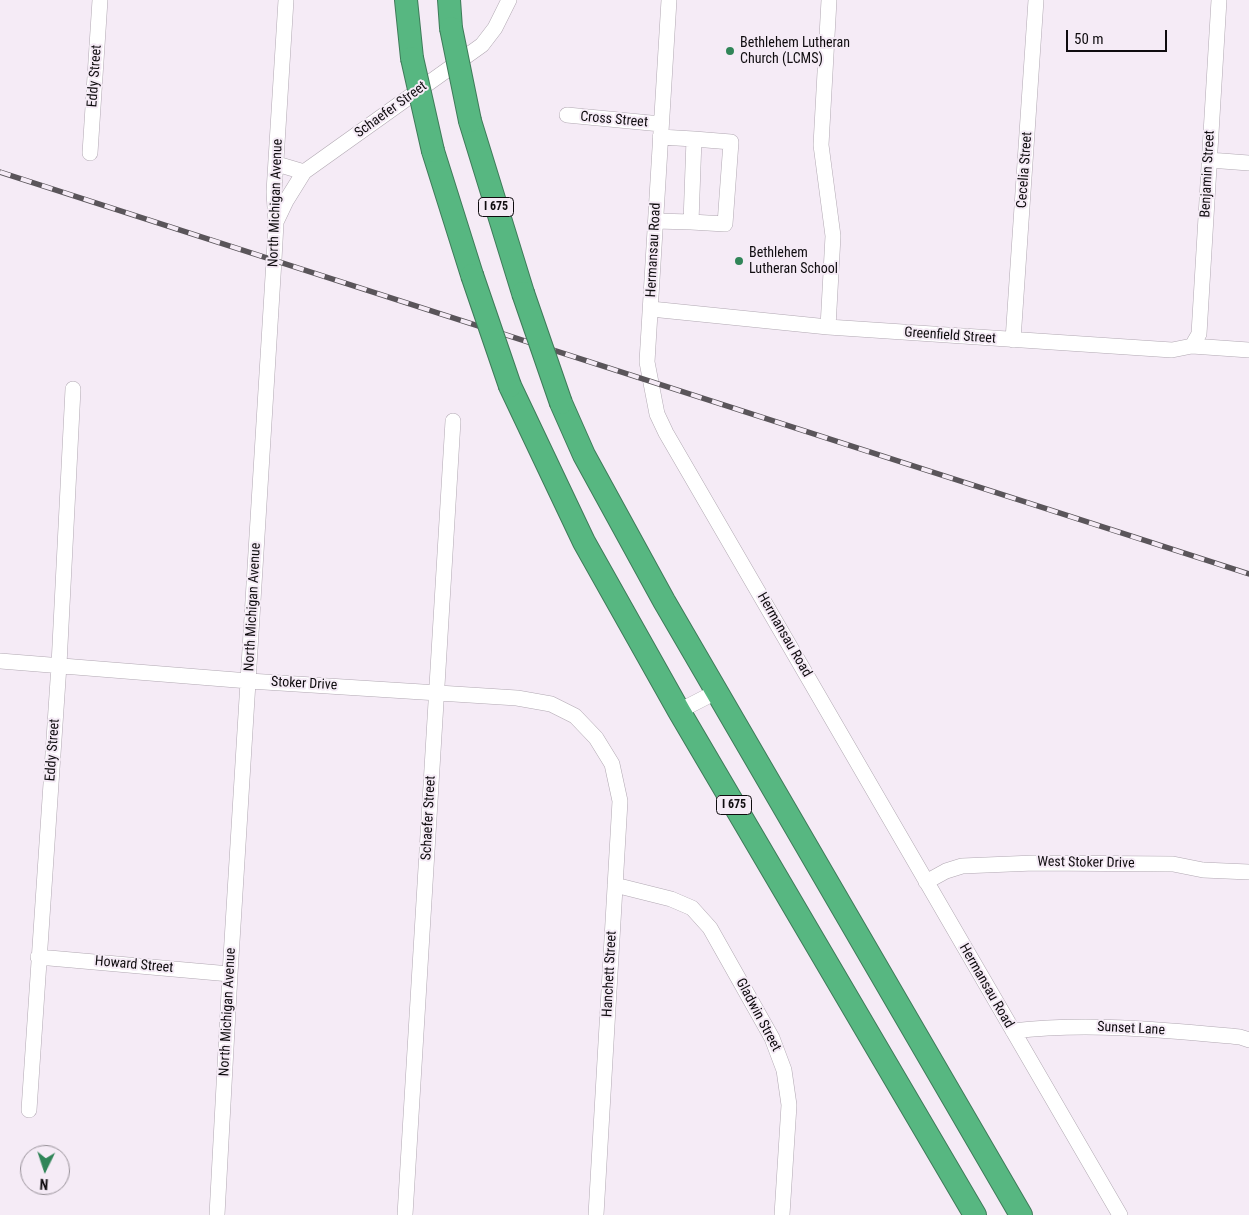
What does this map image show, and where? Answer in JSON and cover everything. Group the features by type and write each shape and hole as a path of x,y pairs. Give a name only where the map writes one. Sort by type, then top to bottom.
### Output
{"highway":[{"name":"I 675","path":"406,0 412,58 433,151 472,275 510,386 584,542 679,711 975,1215"},
{"name":"I 675","path":"449,0 451,28 470,121 523,294 561,403 589,464 716,692 1021,1215"}],"street":[{"name":"Eddy Street","path":"90,153 100,0"},
{"name":"North Michigan Avenue","path":"217,1215 276,223 274,192 286,0"},
{"name":"Schaefer Street","path":"276,223 286,201 304,172 482,45 495,28 509,0"},
{"name":"Hermansau Road","path":"668,0 647,362 658,414 666,433 1120,1215"},
{"path":"828,327 833,236 821,145 829,0"},
{"name":"Cecelia Street","path":"1013,340 1036,0"},
{"name":"Benjamin Street","path":"1192,346 1199,334 1219,0"},
{"name":"Cross Street","path":"567,115 660,131 694,139 731,142 725,224 691,222"},
{"path":"656,221 691,222 694,139"},
{"path":"1209,160 1249,163"},
{"path":"277,164 304,172"},
{"name":"Greenfield Street","path":"651,309 828,327 1013,340 1172,350 1192,346 1249,350"},
{"name":"Eddy Street","path":"29,1110 59,665 73,390"},
{"name":"Schaefer Street","path":"406,1215 453,422"},
{"name":"Stoker Drive","path":"0,661 249,681 517,698 551,704 575,716 596,738"},
{"path":"679,711 716,692"},
{"name":"Hanchett Street","path":"596,738 612,764 620,801 596,1215"},
{"name":"West Stoker Drive","path":"926,882 946,871 962,866 1034,863 1173,864 1203,870 1249,872"},
{"name":"Gladwin Street","path":"615,885 672,899 692,908 710,928 772,1038 784,1070 789,1106 782,1215"},
{"name":"Howard Street","path":"38,956 230,974"},
{"name":"Sunset Lane","path":"1013,1032 1043,1028 1111,1028 1240,1037 1249,1040"}],"railway":[{"path":"0,172 1249,574"}],"place":[{"name":"Bethlehem Lutheran Church (LCMS)","path":"730,51"},
{"name":"Bethlehem Lutheran School","path":"739,261"}]}
